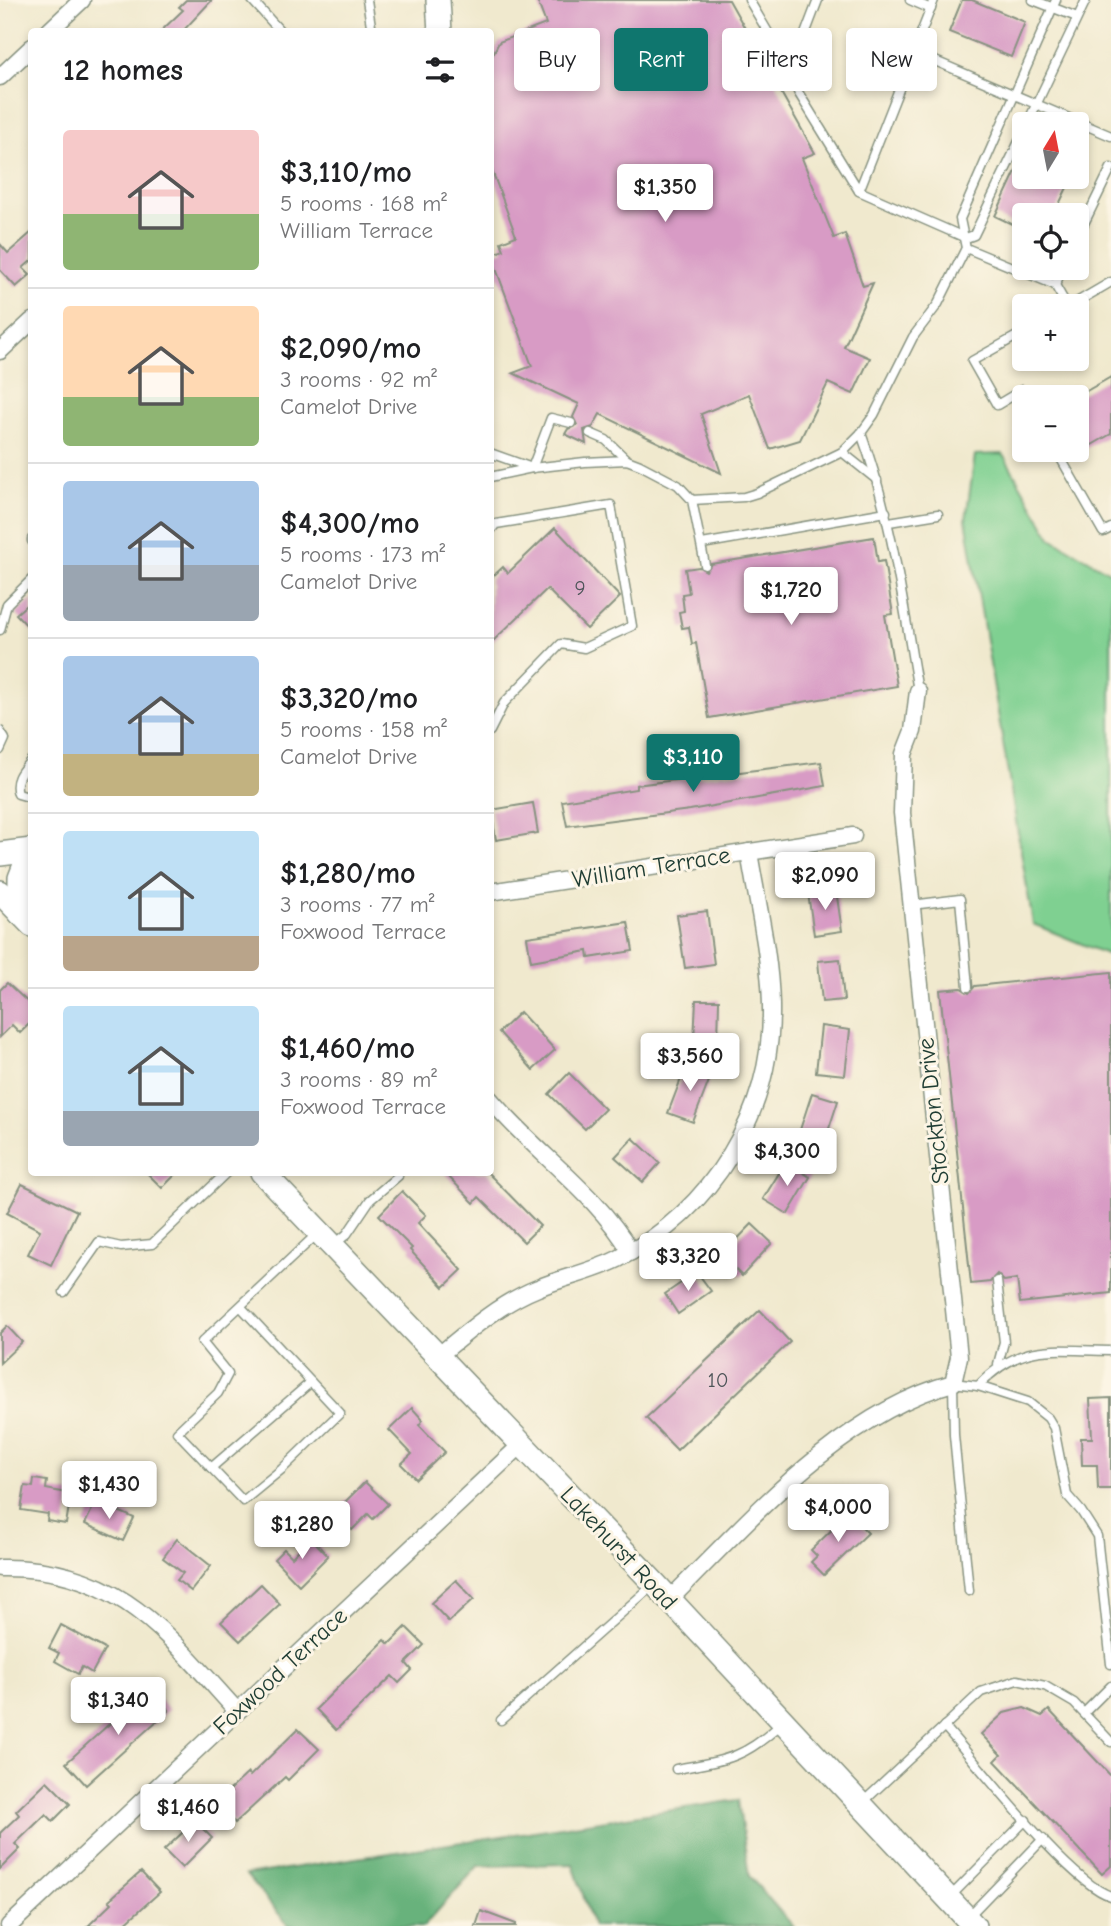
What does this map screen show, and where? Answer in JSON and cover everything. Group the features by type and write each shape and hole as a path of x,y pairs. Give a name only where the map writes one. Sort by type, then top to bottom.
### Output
{"main road":[{"path":"438,0 440,28"},
{"path":"0,854 28,850"},
{"path":"26,918 20,878 28,858"},
{"path":"0,892 26,918"},
{"name":"Lakehurst Road","path":"266,1176 662,1592 970,1922"}],"street":[{"path":"52,28 82,0"},
{"path":"0,77 28,51"},
{"path":"0,351 28,325"},
{"name":"Stockton Drive","path":"918,691 913,731 904,754 902,786 959,1357 953,1383"},
{"name":"William Terrace","path":"494,891 853,836"},
{"path":"437,1357 513,1301 631,1252 670,1226 711,1184 741,1137 768,1057 771,1003 749,852"},
{"path":"494,1103 551,1164 600,1209 631,1252"},
{"path":"662,1592 829,1451 892,1408 953,1383"},
{"name":"Foxwood Terrace","path":"9,1926 521,1445"},
{"path":"0,1567 37,1569 69,1575 118,1596 160,1627 237,1711"}],"lane":[{"path":"252,0 277,28"},
{"path":"367,0 371,28"},
{"path":"749,0 766,28"},
{"path":"807,28 818,0"},
{"path":"910,0 933,4 923,28"},
{"path":"1033,0 1054,4 1077,17"},
{"path":"1033,112 1086,0"},
{"path":"966,243 960,219 1054,4"},
{"path":"937,61 1111,136"},
{"path":"798,91 859,191 1055,285 1061,294"},
{"path":"859,191 898,91"},
{"path":"692,500 744,498 757,494 842,452 861,433 874,415 914,337 938,304 966,243 974,235 1012,156"},
{"path":"1089,214 1111,169"},
{"path":"1055,285 1057,280"},
{"path":"1089,294 1111,282"},
{"path":"1012,339 972,361 997,405 1012,396"},
{"path":"532,468 551,418 570,423"},
{"path":"590,433 606,440 627,460 678,485 692,500 705,565"},
{"name":"Stockton Drive","path":"861,433 879,482 889,522 918,691"},
{"path":"842,452 879,482"},
{"path":"494,454 532,468"},
{"path":"494,476 532,468 627,460"},
{"path":"1063,462 1103,532 1111,528"},
{"path":"494,526 611,505 632,626 584,648 561,644 504,703 494,723"},
{"path":"702,544 886,512"},
{"path":"889,522 938,514"},
{"path":"0,630 7,604 28,583"},
{"path":"0,731 5,739 0,750"},
{"path":"28,764 18,777 16,787 18,794 28,797"},
{"path":"912,905 960,900 968,987"},
{"path":"64,1292 99,1242 121,1247 152,1244 223,1176"},
{"path":"242,1307 340,1413 282,1469 243,1501 177,1432 218,1393 228,1374 202,1342 242,1307 326,1239 347,1234 370,1200 398,1176"},
{"path":"997,1281 1004,1342 998,1364"},
{"path":"978,1386 998,1364 1027,1352 1111,1351"},
{"path":"211,1468 311,1382"},
{"path":"969,1591 954,1435 953,1383 978,1386 1028,1402 1048,1418 1054,1428 1067,1495 1097,1536 1111,1664"},
{"path":"501,1720 662,1592"},
{"path":"860,1805 981,1692 1017,1680 1045,1686 1084,1712 1111,1742"},
{"path":"1084,1712 1111,1686"},
{"path":"676,1769 734,1758 758,1746 782,1723"},
{"path":"944,1726 1043,1839 1097,1892 1111,1896"},
{"path":"949,1898 1026,1820"},
{"path":"970,1922 1043,1839"}],"green space":[{"path":"1003,454 1051,538 1111,573 1111,956 1033,924 966,519 975,455"},
{"path":"738,1800 749,1876 793,1926 593,1926 573,1864 478,1866 424,1926 289,1926 246,1875"}],"building":[{"path":"186,0 212,0 186,28 164,28 183,10 179,7"},
{"path":"537,0 729,0 745,28 722,28 722,91 780,91 815,153 802,158 834,238 845,234 863,286 873,283 844,347 870,358 853,394 828,383 800,440 770,449 749,394 701,414 721,473 600,414 593,427 584,430 586,444 565,434 568,429 577,425 573,417 579,404 513,373 532,366 494,263 494,254 504,250 501,242 516,236 494,176 494,52 499,42 514,36 514,91 600,91 600,28 536,28 546,24"},
{"path":"962,0 972,0 1025,22 1011,57 949,32"},
{"path":"1012,180 1012,189 1066,189 1060,203 1012,203 1012,224 995,216"},
{"path":"28,236 28,264 23,268 28,277 16,287 0,270 0,244 8,253"},
{"path":"1111,377 1111,434 1089,447 1089,390"},
{"path":"555,528 620,597 587,629 547,589 494,640 494,575 503,567 508,573"},
{"path":"874,537 878,562 884,561 893,614 885,615 897,686 709,718 696,643 692,644 689,627 682,628 679,612 684,611 682,594 689,593 685,569 699,567 706,571 711,564"},
{"path":"28,604 28,627 16,614"},
{"path":"821,762 825,786 690,810 567,826 562,801 636,789 636,785"},
{"path":"533,803 538,833 496,840 494,810"},
{"path":"836,890 842,931 814,935 808,893"},
{"path":"707,911 714,964 685,968 677,915"},
{"path":"628,922 633,951 589,958 588,951 531,961 527,937"},
{"path":"840,959 844,1000 822,1002 818,961"},
{"path":"1111,972 1111,1293 1020,1303 1017,1279 1004,1281 997,1274 990,1282 971,1284 940,990 961,988 969,993 975,986"},
{"path":"7,983 28,1002 28,1025 20,1033 12,1025 0,1037 0,990"},
{"path":"696,1000 719,1000 718,1042 694,1041"},
{"path":"520,1012 555,1050 533,1070 499,1032"},
{"path":"821,1026 850,1030 845,1075 816,1072"},
{"path":"687,1063 712,1073 693,1122 668,1113"},
{"path":"569,1073 605,1109 585,1129 549,1094"},
{"path":"812,1093 838,1101 822,1150 796,1142"},
{"path":"633,1138 660,1163 643,1182 615,1157"},
{"path":"786,1162 810,1177 788,1214 763,1199"},
{"path":"150,1176 174,1176 162,1188"},
{"path":"448,1176 491,1176 540,1226 524,1242 479,1197 474,1203"},
{"path":"22,1184 77,1211 51,1265 28,1254 40,1230 7,1213"},
{"path":"402,1191 426,1215 418,1223 462,1270 444,1287 410,1250 412,1248 379,1215"},
{"path":"752,1224 772,1243 742,1276 721,1256"},
{"path":"697,1272 711,1291 678,1314 665,1294"},
{"path":"760,1310 790,1342 677,1450 646,1418"},
{"path":"7,1326 22,1342 0,1363 0,1333"},
{"path":"1111,1398 1111,1489 1098,1489 1097,1465 1082,1465 1081,1438 1092,1438 1090,1399"},
{"path":"412,1408 423,1420 419,1425 445,1452 416,1479 401,1464 412,1454 389,1430"},
{"path":"34,1479 47,1481 46,1489 71,1494 66,1524 47,1521 48,1514 21,1510 25,1486 33,1487"},
{"path":"365,1482 388,1504 373,1519 368,1514 352,1530 334,1513"},
{"path":"96,1501 134,1518 123,1541 85,1524"},
{"path":"849,1513 868,1533 824,1575 811,1562 817,1556 811,1550"},
{"path":"311,1538 328,1556 299,1585 274,1559 284,1549 292,1557"},
{"path":"177,1539 211,1566 191,1591 177,1580 183,1573 163,1558"},
{"path":"456,1580 474,1599 449,1622 431,1603"},
{"path":"261,1584 280,1604 240,1641 221,1622"},
{"path":"61,1625 105,1649 92,1673 82,1667 78,1674 55,1661 59,1653 49,1648"},
{"path":"406,1627 424,1645 406,1663 412,1670 399,1683 392,1676 336,1730 316,1709 385,1640 389,1644"},
{"path":"149,1688 169,1710 86,1785 66,1763"},
{"path":"1024,1708 1042,1716 1049,1710 1111,1776 1111,1866 1102,1874 995,1761 1001,1755 981,1734 1004,1713"},
{"path":"298,1729 319,1749 288,1780 285,1777 235,1823 216,1803 248,1773 250,1776"},
{"path":"47,1781 70,1804 53,1821 46,1814 15,1844 20,1849 0,1869 0,1833 19,1815 16,1811"},
{"path":"195,1821 212,1838 182,1868 164,1850"},
{"path":"141,1872 160,1892 122,1926 88,1926 112,1903 109,1900"},
{"path":"481,1911 516,1924 516,1926 476,1926"}]}
